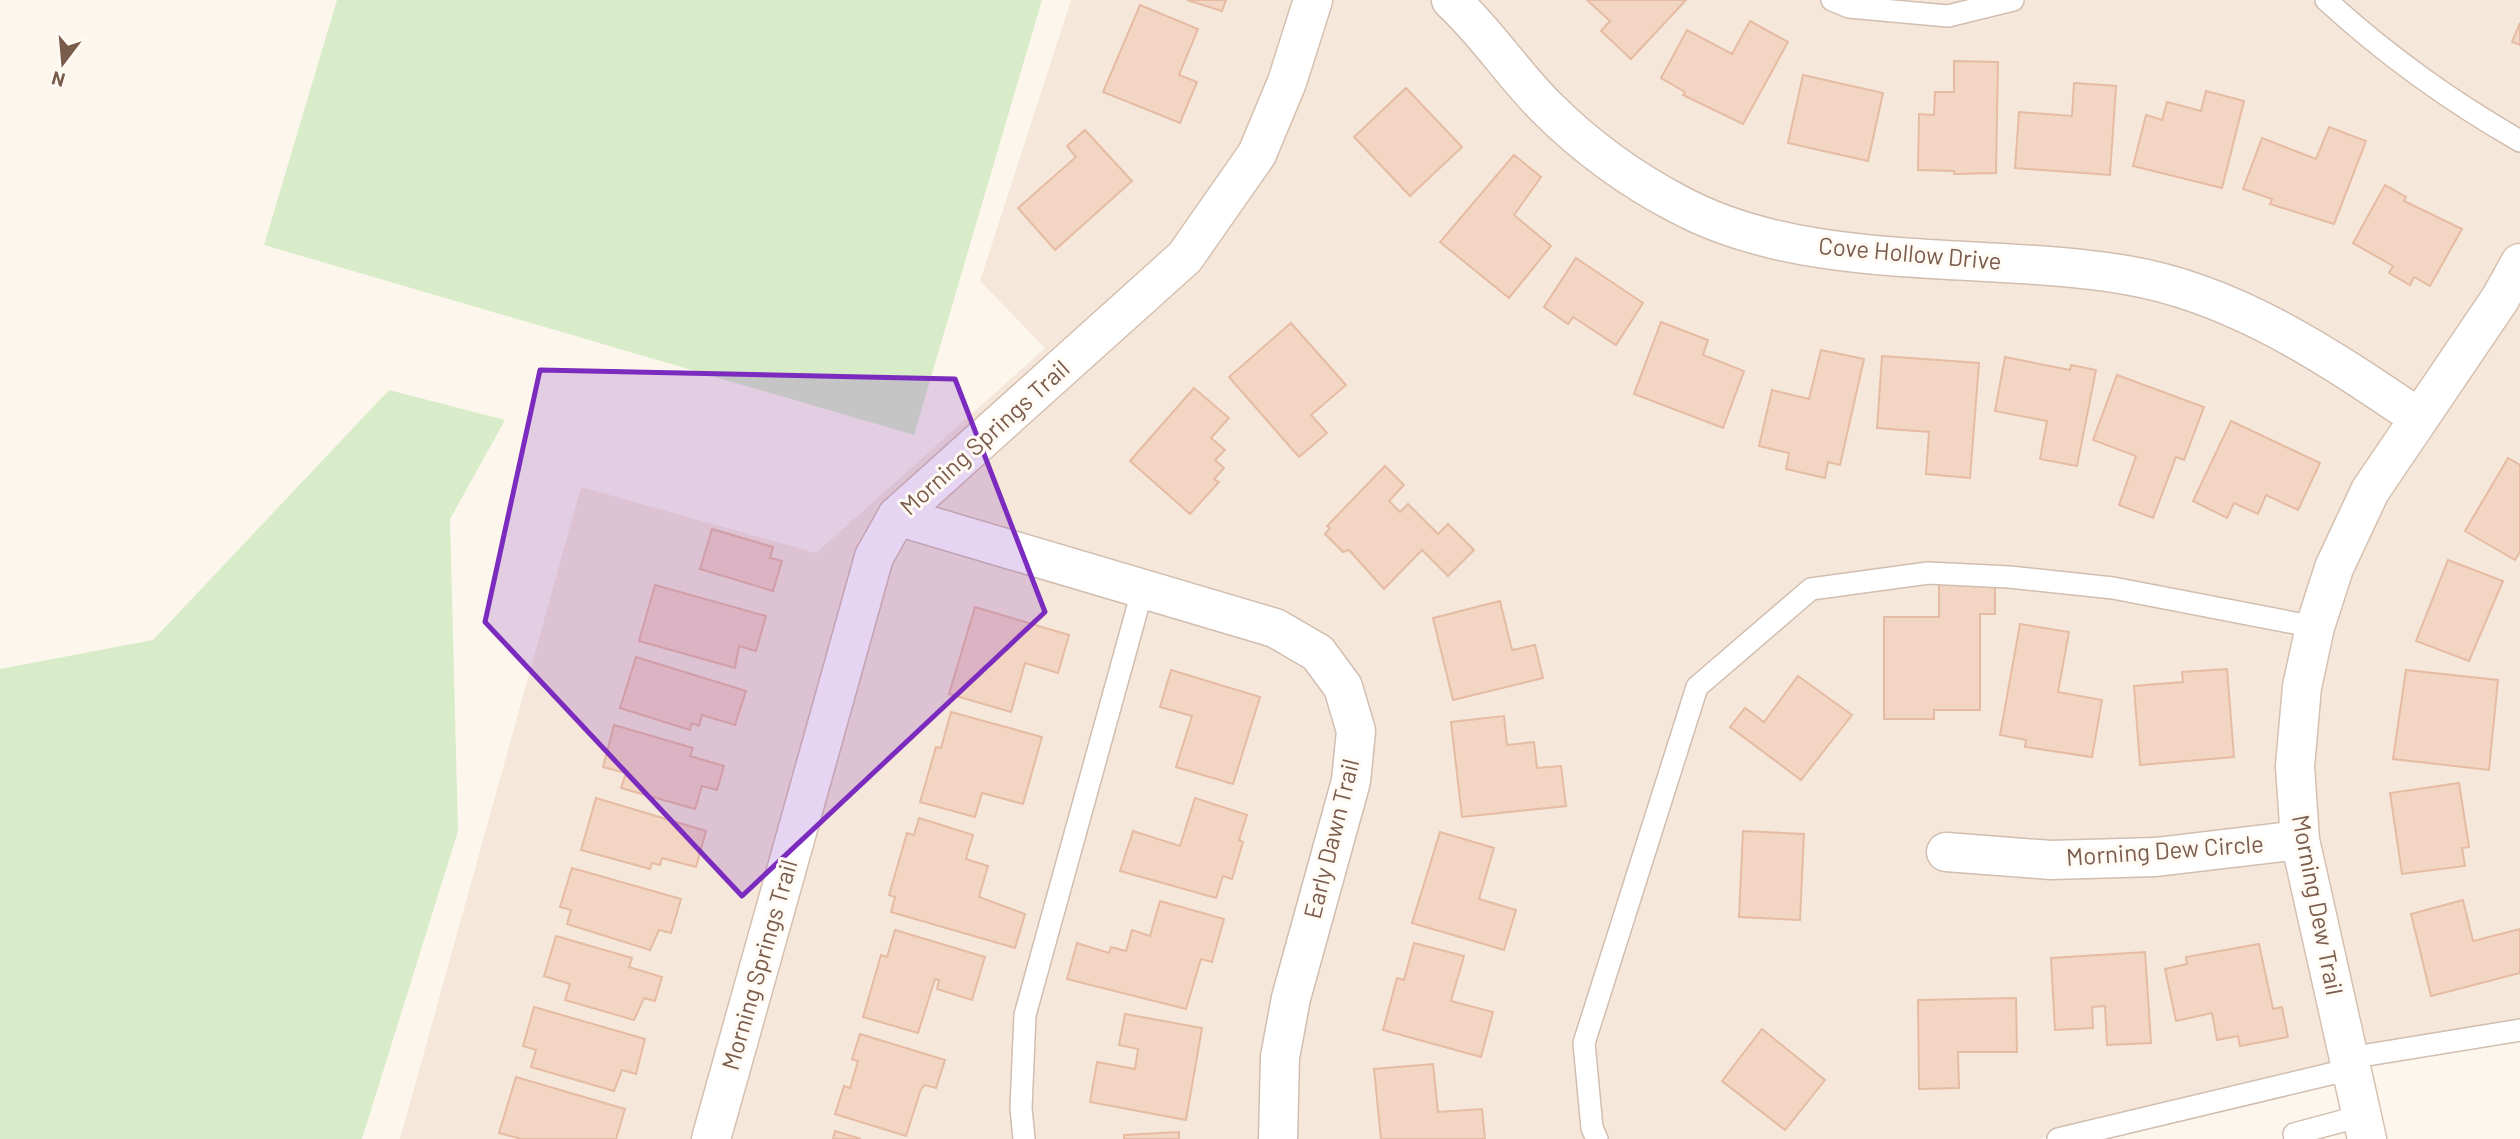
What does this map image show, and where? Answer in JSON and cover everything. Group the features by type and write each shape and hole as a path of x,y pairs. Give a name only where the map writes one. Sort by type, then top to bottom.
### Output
{"street":[{"name":"Morning Springs Trail","path":"711,1139 874,557 897,516 1185,257 1257,154 1287,82 1313,0"},
{"name":"Cove Hollow Drive","path":"1451,0 1555,115 1599,154 1679,205 1761,237 1839,251 2052,265 2129,275 2225,303 2323,353 2419,418"},
{"name":"Morning Dew Trail","path":"2364,1127 2300,840 2295,766 2302,687 2315,626 2334,568 2370,491 2500,299 2520,262"},
{"name":"Early Dawn Trail","path":"897,516 1275,628 1318,653 1343,687 1356,732 1351,781 1291,998 1282,1045 1276,1117 1278,1139"},
{"name":"Morning Dew Circle","path":"1946,852 2051,860 2156,857 2300,840"}],"lane":[{"path":"1832,0 1849,7 1948,16 2013,0"},
{"path":"2326,0 2364,35 2467,111 2520,141"},
{"path":"1597,1139 1591,1128 1584,1043 1698,687 1811,589 1928,572 2009,577 2113,587 2315,626"},
{"path":"1024,1139 1021,1108 1025,1015 1143,589"},
{"path":"2058,1139 2350,1063 2520,1030"},
{"path":"2295,1139 2294,1134 2364,1127"}],"highlighted area":[{"path":"540,370 955,379 1045,612 742,896 485,622"}],"shaded area":[{"path":"1071,0 2520,0 2520,1032 2039,1139 400,1139 581,487 816,553 1045,348 980,281"}],"green space":[{"path":"337,0 1042,0 914,435 264,245"},
{"path":"389,390 505,420 450,519 458,831 362,1139 0,1139 0,669 153,640"}],"building":[{"path":"1187,0 1226,0 1222,11"},
{"path":"1587,0 1686,0 1631,59 1601,31 1610,21"},
{"path":"1140,5 1198,29 1179,75 1197,82 1180,123 1103,92"},
{"path":"1750,21 1788,42 1743,124 1683,95 1685,92 1661,78 1687,30 1732,54"},
{"path":"2520,23 2520,45 2512,42"},
{"path":"1954,61 1998,62 1996,173 1954,174 1954,171 1918,170 1919,114 1934,115 1935,92 1954,92"},
{"path":"1803,75 1883,93 1868,161 1788,143"},
{"path":"2074,83 2116,86 2110,175 2015,168 2019,112 2072,116"},
{"path":"1406,88 1462,147 1410,196 1354,137"},
{"path":"2206,91 2244,101 2222,188 2133,166 2146,115 2162,120 2167,102 2201,111"},
{"path":"2329,127 2366,141 2334,224 2270,204 2272,199 2243,189 2262,138 2316,159"},
{"path":"1085,130 1132,181 1055,250 1018,208 1076,157 1067,146"},
{"path":"1514,155 1541,177 1514,215 1551,246 1509,298 1440,242"},
{"path":"2385,185 2406,197 2404,201 2462,229 2430,286 2414,277 2410,285 2389,273 2393,266 2353,243"},
{"path":"1576,258 1643,303 1616,345 1573,317 1568,324 1544,307"},
{"path":"1661,322 1708,340 1703,355 1744,371 1723,428 1634,394"},
{"path":"1291,323 1346,385 1311,415 1327,433 1299,457 1229,377"},
{"path":"1821,350 1864,359 1840,465 1828,462 1825,478 1786,469 1789,453 1759,446 1772,390 1809,399"},
{"path":"1882,356 1979,363 1970,478 1926,474 1929,432 1877,428"},
{"path":"2005,357 2070,370 2071,365 2096,370 2077,466 2040,459 2047,421 1995,411"},
{"path":"2117,375 2204,407 2184,460 2176,457 2153,518 2119,505 2136,456 2093,440"},
{"path":"1194,388 1229,418 1211,438 1225,450 1215,460 1224,468 1214,479 1219,482 1190,514 1130,461"},
{"path":"2231,421 2320,463 2298,510 2266,495 2258,514 2234,503 2227,518 2193,501"},
{"path":"2508,458 2520,465 2520,552 2515,560 2465,531"},
{"path":"1385,466 1404,485 1389,501 1400,512 1408,504 1438,534 1448,524 1474,550 1448,576 1422,550 1384,589 1349,550 1343,552 1325,534 1330,528 1327,526"},
{"path":"712,529 773,547 770,558 782,561 773,591 700,569"},
{"path":"2448,560 2503,581 2469,661 2416,641"},
{"path":"1939,579 1995,579 1995,614 1980,614 1980,710 1934,710 1934,719 1884,719 1884,617 1939,617"},
{"path":"655,585 766,616 756,651 739,646 735,668 639,641"},
{"path":"1500,601 1512,650 1535,645 1543,678 1453,700 1433,618"},
{"path":"975,607 1069,635 1058,673 1025,663 1011,712 949,694"},
{"path":"2020,624 2069,632 2058,692 2102,700 2092,757 2025,747 2026,740 2000,735"},
{"path":"636,657 746,691 735,725 702,715 699,726 692,723 690,730 620,708"},
{"path":"2227,669 2234,757 2140,765 2134,686 2183,682 2182,672"},
{"path":"1171,670 1260,697 1233,784 1176,767 1192,716 1160,707"},
{"path":"2406,670 2498,680 2489,770 2393,759"},
{"path":"1798,676 1852,715 1801,780 1730,727 1745,708 1764,722"},
{"path":"951,712 1042,737 1023,804 982,793 975,817 920,802 936,747 941,748"},
{"path":"1504,716 1507,745 1534,742 1537,768 1561,766 1566,806 1462,817 1451,722"},
{"path":"614,725 693,748 690,756 724,766 717,790 702,786 695,809 621,788 626,773 603,767"},
{"path":"2459,783 2469,847 2462,848 2465,866 2402,874 2390,793"},
{"path":"596,798 706,831 696,867 662,858 660,865 652,863 650,869 581,850"},
{"path":"1195,798 1247,815 1239,840 1243,842 1232,879 1223,876 1216,898 1120,871 1133,831 1180,846"},
{"path":"919,818 973,835 966,859 988,866 979,897 1025,914 1015,948 891,912 895,897 889,895 907,833 914,835"},
{"path":"1743,831 1804,834 1800,920 1739,917"},
{"path":"1440,832 1494,848 1479,899 1516,910 1504,950 1412,923"},
{"path":"572,868 681,899 671,933 659,930 650,950 567,924 571,910 560,907"},
{"path":"2463,900 2473,941 2520,929 2520,973 2431,996 2411,914"},
{"path":"1160,901 1224,919 1212,962 1201,959 1186,1009 1067,979 1077,943 1109,953 1111,947 1126,951 1132,930 1150,936"},
{"path":"895,930 985,957 972,1000 937,989 939,980 935,979 918,1033 863,1017 881,955 887,957"},
{"path":"556,936 632,958 629,967 662,977 655,1001 644,998 634,1020 565,1000 570,984 544,976"},
{"path":"1414,943 1464,956 1451,1001 1493,1012 1481,1057 1383,1030 1397,978 1404,980"},
{"path":"2259,944 2273,1009 2282,1007 2288,1037 2240,1046 2238,1036 2217,1040 2212,1013 2176,1021 2165,969 2187,964 2186,957"},
{"path":"2145,952 2151,1043 2107,1045 2105,1006 2092,1007 2093,1028 2055,1030 2051,958"},
{"path":"2016,998 2017,1052 1958,1052 1959,1088 1919,1089 1918,1000"},
{"path":"534,1007 645,1039 636,1074 622,1070 614,1091 531,1067 536,1050 523,1046"},
{"path":"1125,1014 1202,1028 1186,1120 1090,1102 1097,1062 1135,1069 1138,1049 1119,1045"},
{"path":"1762,1029 1825,1080 1785,1130 1722,1081"},
{"path":"860,1034 945,1060 936,1088 925,1085 921,1089 906,1136 835,1114 844,1086 850,1088 858,1061 852,1059"},
{"path":"1433,1064 1438,1112 1482,1109 1485,1139 1381,1139 1374,1069"},
{"path":"516,1077 625,1109 616,1139 522,1139 499,1133"},
{"path":"835,1131 861,1139 833,1139"},
{"path":"1179,1132 1179,1139 1124,1139 1124,1135"}]}
